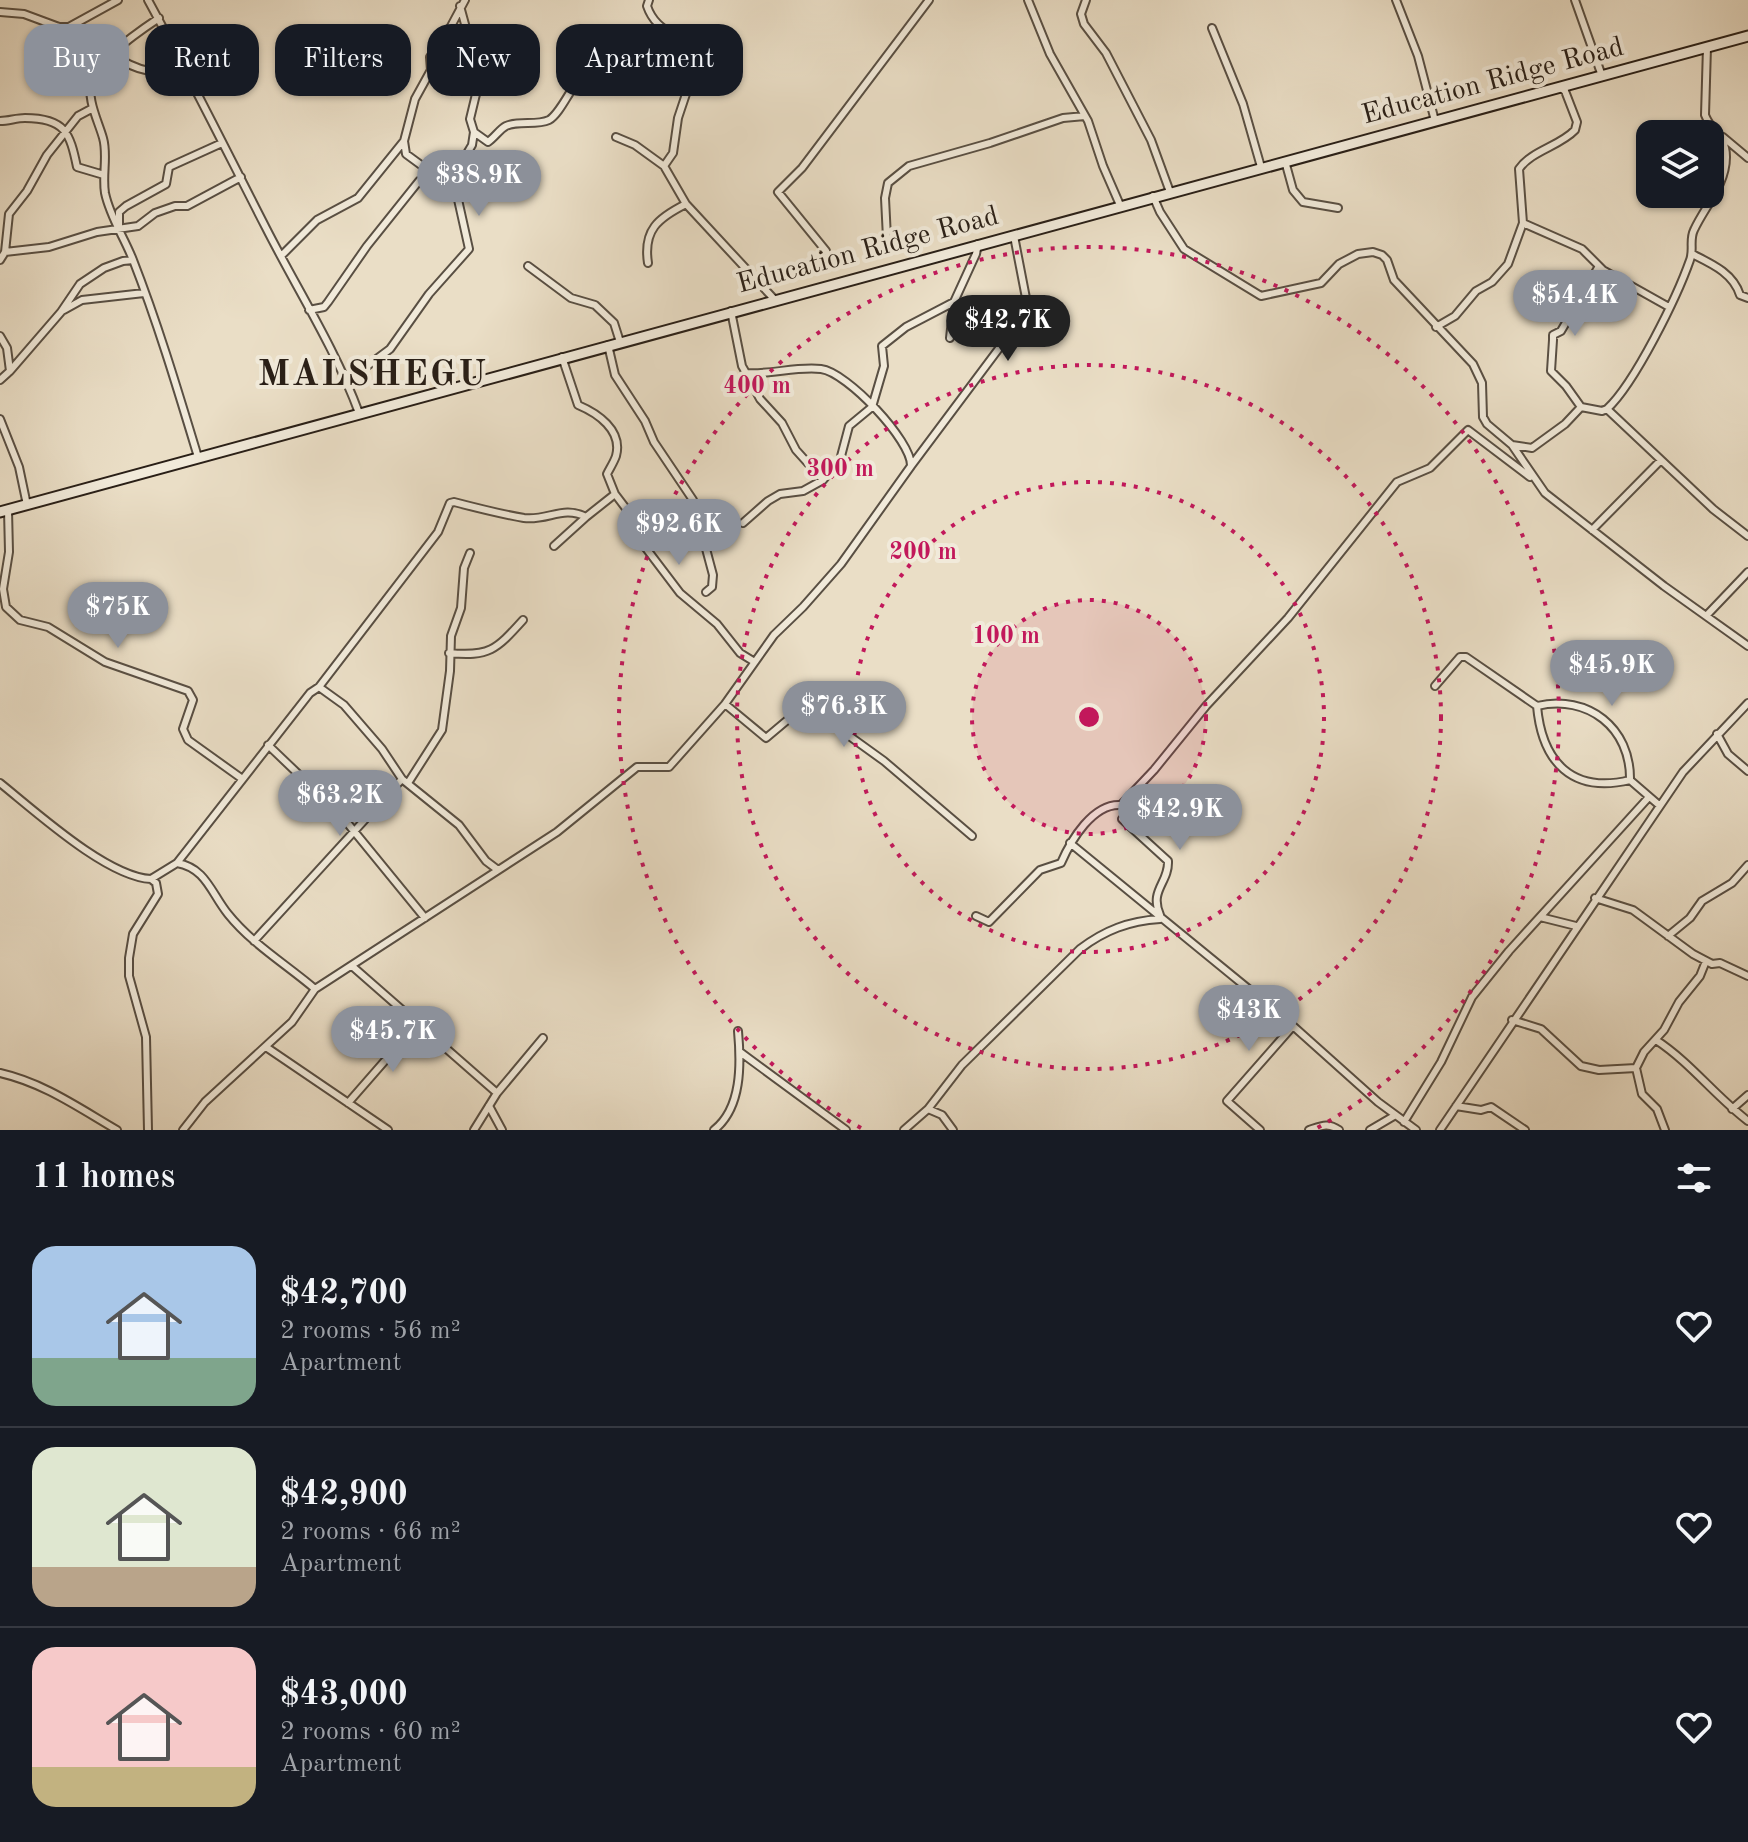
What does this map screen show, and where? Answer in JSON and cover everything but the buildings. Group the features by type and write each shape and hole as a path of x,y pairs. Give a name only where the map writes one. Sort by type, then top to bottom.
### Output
{"main road":[{"name":"Education Ridge Road","path":"4,511 1748,36"}],"street":[{"path":"75,24 118,0"},
{"path":"649,0 650,15 657,24"},
{"path":"826,251 778,192 802,168 929,0"},
{"path":"1028,0 1050,54 1085,116 1120,205"},
{"path":"1086,0 1081,14 1084,24 1106,53 1151,140 1170,192"},
{"path":"1396,0 1418,56 1435,121"},
{"path":"1575,0 1602,76"},
{"path":"152,2 162,24"},
{"path":"347,381 390,349 429,294 469,249 453,177 472,145 474,132 470,119 477,90 476,70 462,3"},
{"path":"281,256 317,220 358,198 404,141 418,92 431,70 430,57 450,28 462,3"},
{"path":"0,12 24,14 51,24"},
{"path":"129,40 159,18"},
{"path":"1212,28 1243,104 1261,167"},
{"path":"1707,47 1707,120"},
{"path":"1436,327 1455,316 1479,289 1492,282 1508,264 1523,223 1519,169 1527,160 1574,132 1576,126 1565,91 1561,88"},
{"path":"93,96 93,108 104,141 105,192 113,219 133,260 198,457"},
{"path":"199,96 347,381 359,413"},
{"path":"474,132 488,142 504,126 548,120 567,96"},
{"path":"664,166 673,153 678,118 685,96"},
{"path":"0,260 5,252 9,214 66,131 78,116 93,108"},
{"path":"887,238 885,198 888,183 909,166 1063,118 1085,116"},
{"path":"0,121 22,117 55,123 71,139 77,167 104,175"},
{"path":"616,137 635,145 664,166 686,204 774,299"},
{"path":"1724,138 1748,158"},
{"path":"404,141 406,154 421,165 453,177"},
{"path":"119,228 119,212 166,184 169,167 222,143"},
{"path":"1724,147 1724,168"},
{"path":"1285,161 1293,190 1303,202 1338,208"},
{"path":"5,252 49,247 119,228 138,226 166,208 187,206 241,177"},
{"path":"309,310 324,307 419,181"},
{"path":"1153,196 1184,249 1261,296 1321,283 1346,259 1373,252 1387,260 1394,280 1479,373 1483,417 1512,445 1545,493 1748,646"},
{"path":"648,263 647,239 653,229 669,213 686,204"},
{"path":"1599,266 1561,331 1553,335 1551,371 1581,407 1602,411 1607,409 1640,362 1669,307 1692,254 1694,230 1707,208"},
{"path":"1523,223 1582,249 1599,266 1669,307"},
{"path":"183,1130 205,1102 292,1022 315,989 557,832 637,767 669,767 725,704 774,635 841,564 1015,327 1026,298 1014,235"},
{"path":"950,338 954,302 978,244"},
{"path":"1692,254 1720,268 1738,288 1740,295 1748,298"},
{"path":"0,380 61,312 80,284 104,268 133,260"},
{"path":"528,266 571,298 595,305 614,323 620,342"},
{"path":"61,312 82,300 144,293"},
{"path":"743,523 780,494 803,491 823,480 840,460 849,426 872,407 882,380 885,357 882,346 927,314 954,302"},
{"path":"731,311 742,366 760,399 782,423 796,450 823,480"},
{"path":"0,336 7,348 10,371"},
{"path":"608,345 615,375 693,500 713,575 712,587 706,592"},
{"path":"562,357 578,405 605,419 613,434 616,457 607,474 615,494 637,523 639,539 680,593 717,624 740,653 753,661"},
{"path":"746,373 824,369 836,374 872,407 907,448 911,466"},
{"path":"1512,445 1532,448 1565,424 1581,407"},
{"path":"1607,409 1660,461 1748,536"},
{"path":"0,419 19,467 27,505"},
{"path":"976,916 989,922 1040,870 1061,863 1070,843 1101,808 1110,804 1121,805 1206,706 1288,618 1397,482 1430,468 1468,430 1536,481"},
{"path":"1592,530 1660,461"},
{"path":"554,546 615,494"},
{"path":"151,879 177,863 241,778 310,693 319,687 438,532 450,503 526,518 573,510 586,517"},
{"path":"4,511 9,552 3,589 6,607 20,620 48,627 105,662 188,691 193,700 183,729 188,740 241,778"},
{"path":"254,941 353,830 405,781 442,730 450,671 449,653 455,620 464,596 462,583 470,553"},
{"path":"1706,616 1748,572"},
{"path":"449,653 475,656 488,653 523,620"},
{"path":"1435,686 1460,657 1466,657 1537,706 1567,702 1598,716 1613,728 1625,744 1630,780 1659,805"},
{"path":"319,687 344,705 405,781 459,825 486,861 498,870"},
{"path":"1440,1130 1659,805 1683,772 1748,703"},
{"path":"725,704 766,738 791,717 823,717 884,761 972,836"},
{"path":"1537,706 1545,747 1559,765 1574,777 1595,784 1630,780"},
{"path":"1717,734 1728,754 1748,771"},
{"path":"268,745 319,792 425,918"},
{"path":"0,783 98,857 129,876 151,879 156,883 158,894 133,934 129,958 129,976 146,1037 148,1130"},
{"path":"1404,1122 1441,1062 1465,1007 1540,917 1649,797"},
{"path":"1122,819 1168,861 1155,900 1161,918"},
{"path":"1070,843 1416,1130"},
{"path":"177,863 191,865 199,871 230,917 254,941 315,989"},
{"path":"1668,936 1683,925 1702,901 1732,883 1748,865"},
{"path":"1595,898 1633,910 1706,961 1720,963 1748,976"},
{"path":"1540,917 1576,926"},
{"path":"904,1130 928,1109 962,1065 1080,949 1100,934 1140,920 1161,918"},
{"path":"1665,1130 1657,1109 1642,1094 1636,1068 1644,1052 1656,1040 1679,1002 1700,976 1706,961"},
{"path":"352,966 497,1093"},
{"path":"1512,1020 1541,1029 1581,1066 1599,1070 1636,1068"},
{"path":"348,1103 417,1024"},
{"path":"1260,1130 1227,1101 1293,1026"},
{"path":"714,1130 726,1121 733,1106 740,1052 738,1031"},
{"path":"474,1130 497,1093 543,1038"},
{"path":"1656,1040 1701,1076 1716,1096 1748,1121"},
{"path":"266,1047 388,1130"},
{"path":"740,1052 846,1130"},
{"path":"0,1073 36,1084 117,1130"},
{"path":"939,1093 942,1115 953,1130"},
{"path":"1732,1109 1748,1095"},
{"path":"489,1106 502,1130"},
{"path":"1456,1106 1481,1110 1491,1107 1525,1130"},
{"path":"928,1109 942,1115"},
{"path":"1370,1130 1395,1115"},
{"path":"1309,1130 1332,1125 1339,1130"}],"district":[{"name":"MALSHEGU","path":"373,376"}]}
